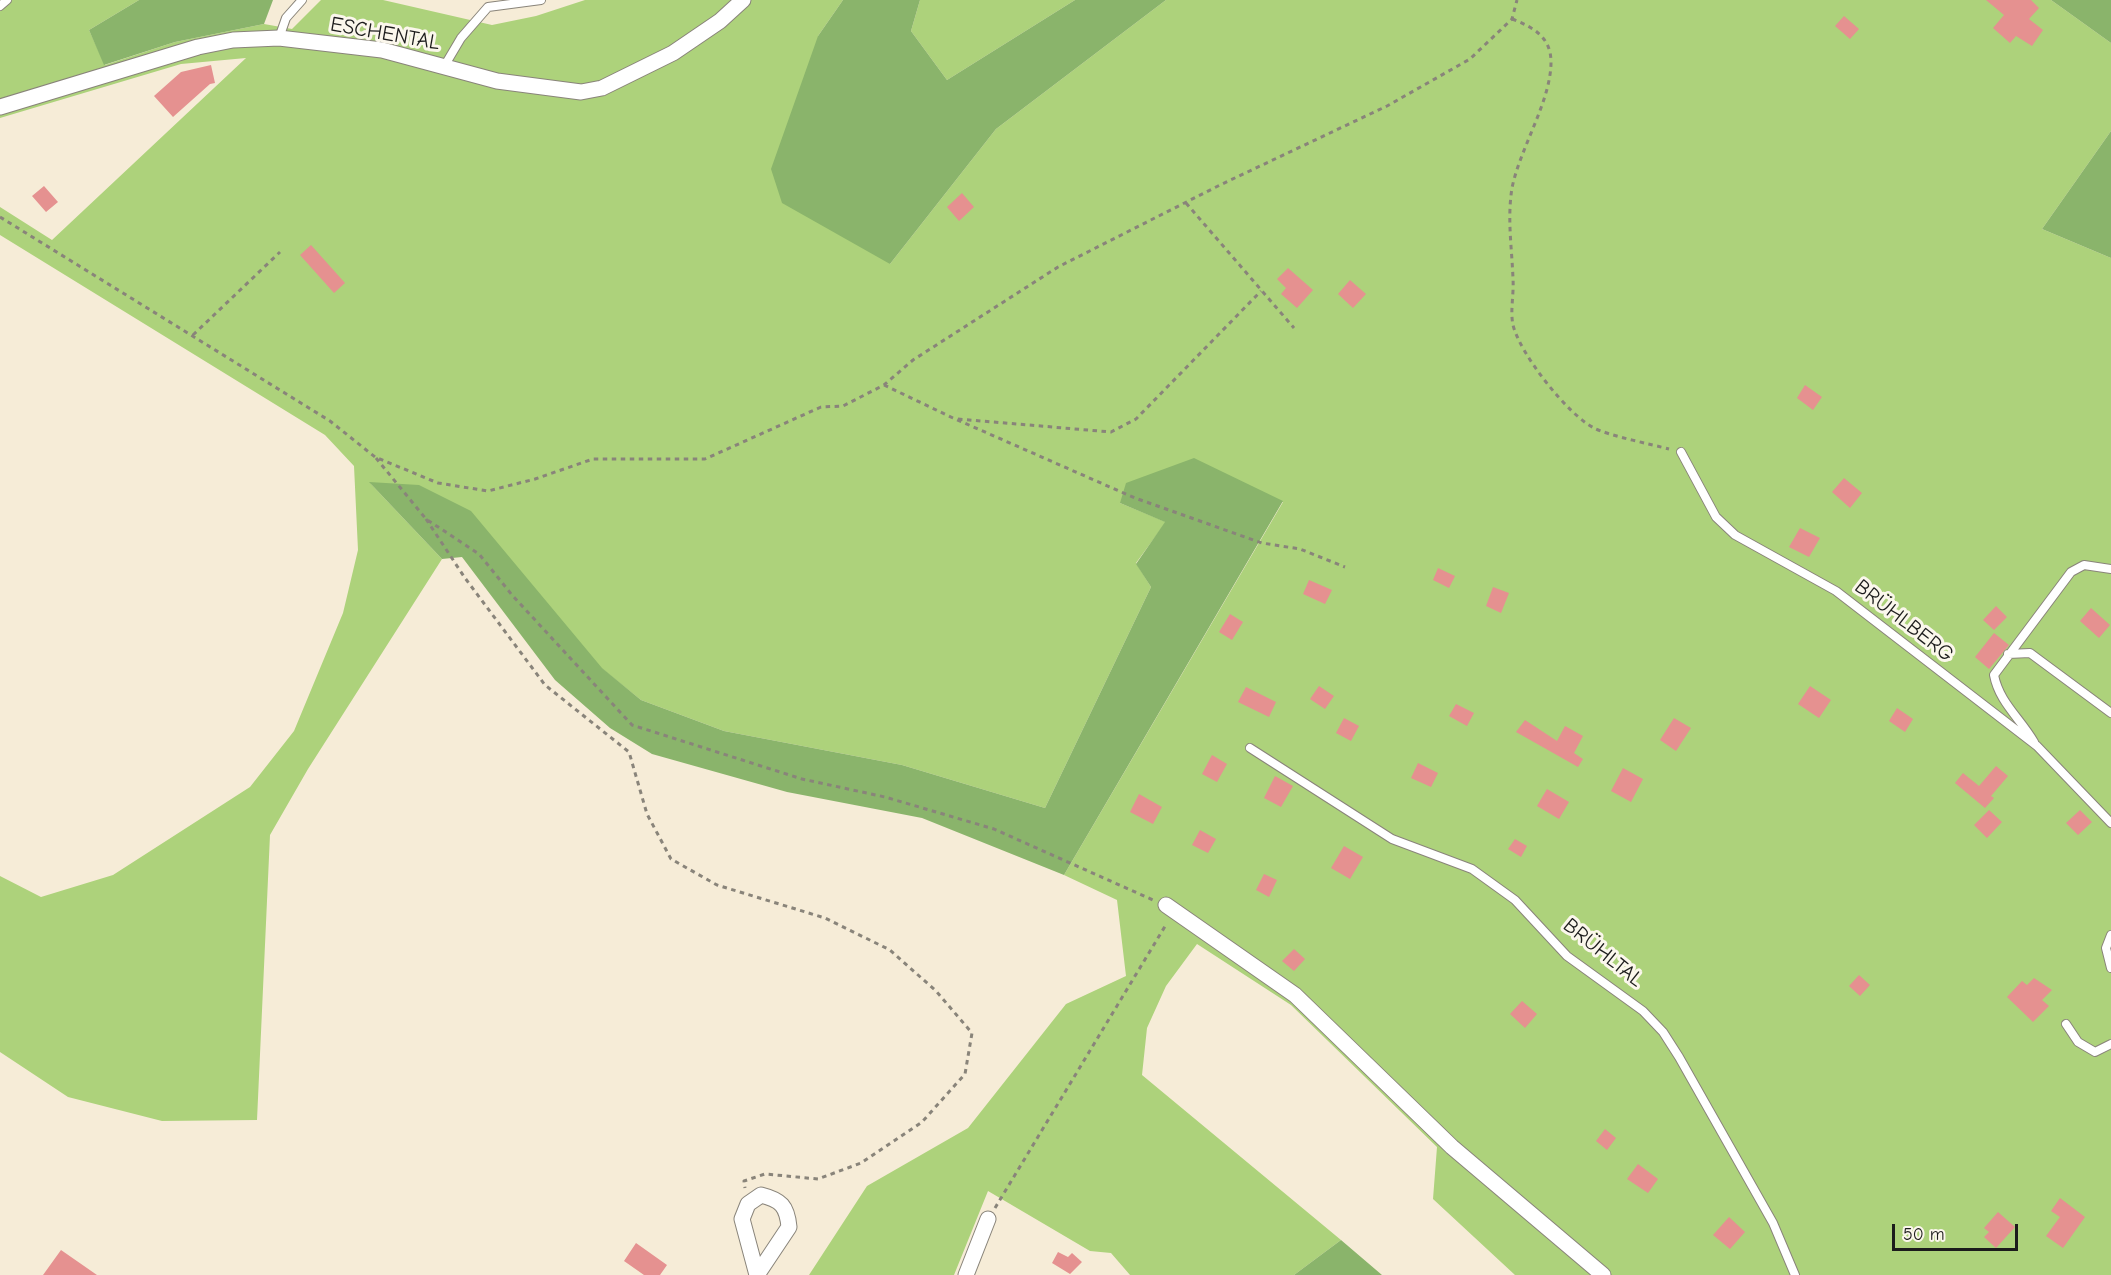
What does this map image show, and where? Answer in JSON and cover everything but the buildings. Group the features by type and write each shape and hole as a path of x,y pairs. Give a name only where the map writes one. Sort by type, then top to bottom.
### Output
{"street":[{"name":"ESCHENTAL","path":"0,107 198,47 233,40 279,38 382,50 445,65 497,81 581,92 602,88 696,39 744,0"},
{"path":"1170,908 1295,995 1452,1147 1603,1275"},
{"path":"761,1195 776,1199 787,1210 789,1227 757,1275 742,1219 748,1204 761,1195"},
{"path":"966,1275 988,1219"}],"lane":[{"path":"0,6 7,0"},
{"path":"279,38 286,18 302,0"},
{"path":"445,65 455,46 488,7 541,0"},
{"name":"BRÜHLBERG","path":"1681,452 1716,517 1735,535 1836,591 2037,746 2111,823"},
{"path":"2037,746 1997,690 1994,675 2071,572 2084,565 2111,569"},
{"path":"2008,654 2030,653 2111,713"},
{"name":"BRÜHLTAL","path":"1250,748 1392,840 1472,869 1515,900 1567,956 1643,1011 1663,1032 1679,1057 1773,1223 1796,1275"},
{"path":"2111,935 2106,948 2111,968"},
{"path":"2066,1024 2078,1041 2095,1052 2111,1044"}],"path":[{"path":"375,457 438,483 488,491 535,479 593,459 705,459 821,407 843,406 884,385 913,360 1058,267 1418,89 1470,59 1512,19 1517,0"},
{"path":"1512,19 1529,26 1545,37 1551,61 1547,88 1527,138 1512,188 1509,228 1514,325 1533,364 1564,404 1594,428 1681,452"},
{"path":"1186,203 1294,328"},
{"path":"0,217 330,421 375,457 426,519 465,578 545,685 629,752 647,814 671,859 717,885 825,918 890,950 936,991 972,1033 965,1074 922,1122 861,1163 818,1179 765,1174 744,1181 748,1204"},
{"path":"193,335 280,252"},
{"path":"953,418 1111,432 1136,419 1261,291"},
{"path":"884,385 1135,498 1262,543 1300,549 1345,567"},
{"path":"426,519 479,554 512,595 632,725 802,779 885,797 994,829 1170,908 988,1219"}],"green space":[{"path":"0,0 139,0 89,30 105,65 175,42 264,24 292,29 321,0 383,0 492,25 536,16 585,0 843,0 818,36 890,264 996,129 1166,0 2051,0 2111,43 2111,131 2042,229 2111,258 2111,1275 1515,1275 1433,1199 1437,1147 1291,1005 1197,944 1166,986 1147,1028 1142,1075 1341,1240 1294,1275 1130,1275 1111,1253 1090,1251 988,1191 954,1275 809,1275 867,1186 968,1128 1066,1004 1126,976 1117,900 1064,875 1283,502 1120,503 1166,522 1136,563 1151,587 1045,808 902,765 724,731 641,700 370,483 442,559 308,769 270,835 257,1120 162,1121 68,1097 0,1052 0,876 41,897 113,875 250,787 294,731 343,613 358,550 354,466 325,435 0,235 0,207 52,240 246,58 181,64 0,118"},
{"path":"139,0 273,0 264,24 175,42 104,65 89,30"},
{"path":"843,0 920,0 911,31 947,80 1075,0 1166,0 996,129 890,264 782,203 771,169 818,36"},
{"path":"920,0 1075,0 947,80 911,31"},
{"path":"2051,0 2111,0 2111,43"},
{"path":"2111,131 2111,258 2042,229"},
{"path":"1194,458 1283,501 1064,875 922,818 787,792 652,754 610,728 555,680 462,557 442,559 369,482 419,485 471,511 602,668 641,700 724,731 902,765 1045,808 1151,587 1136,564 1165,522 1120,503 1126,483"},
{"path":"1341,1240 1382,1275 1294,1275"}]}
